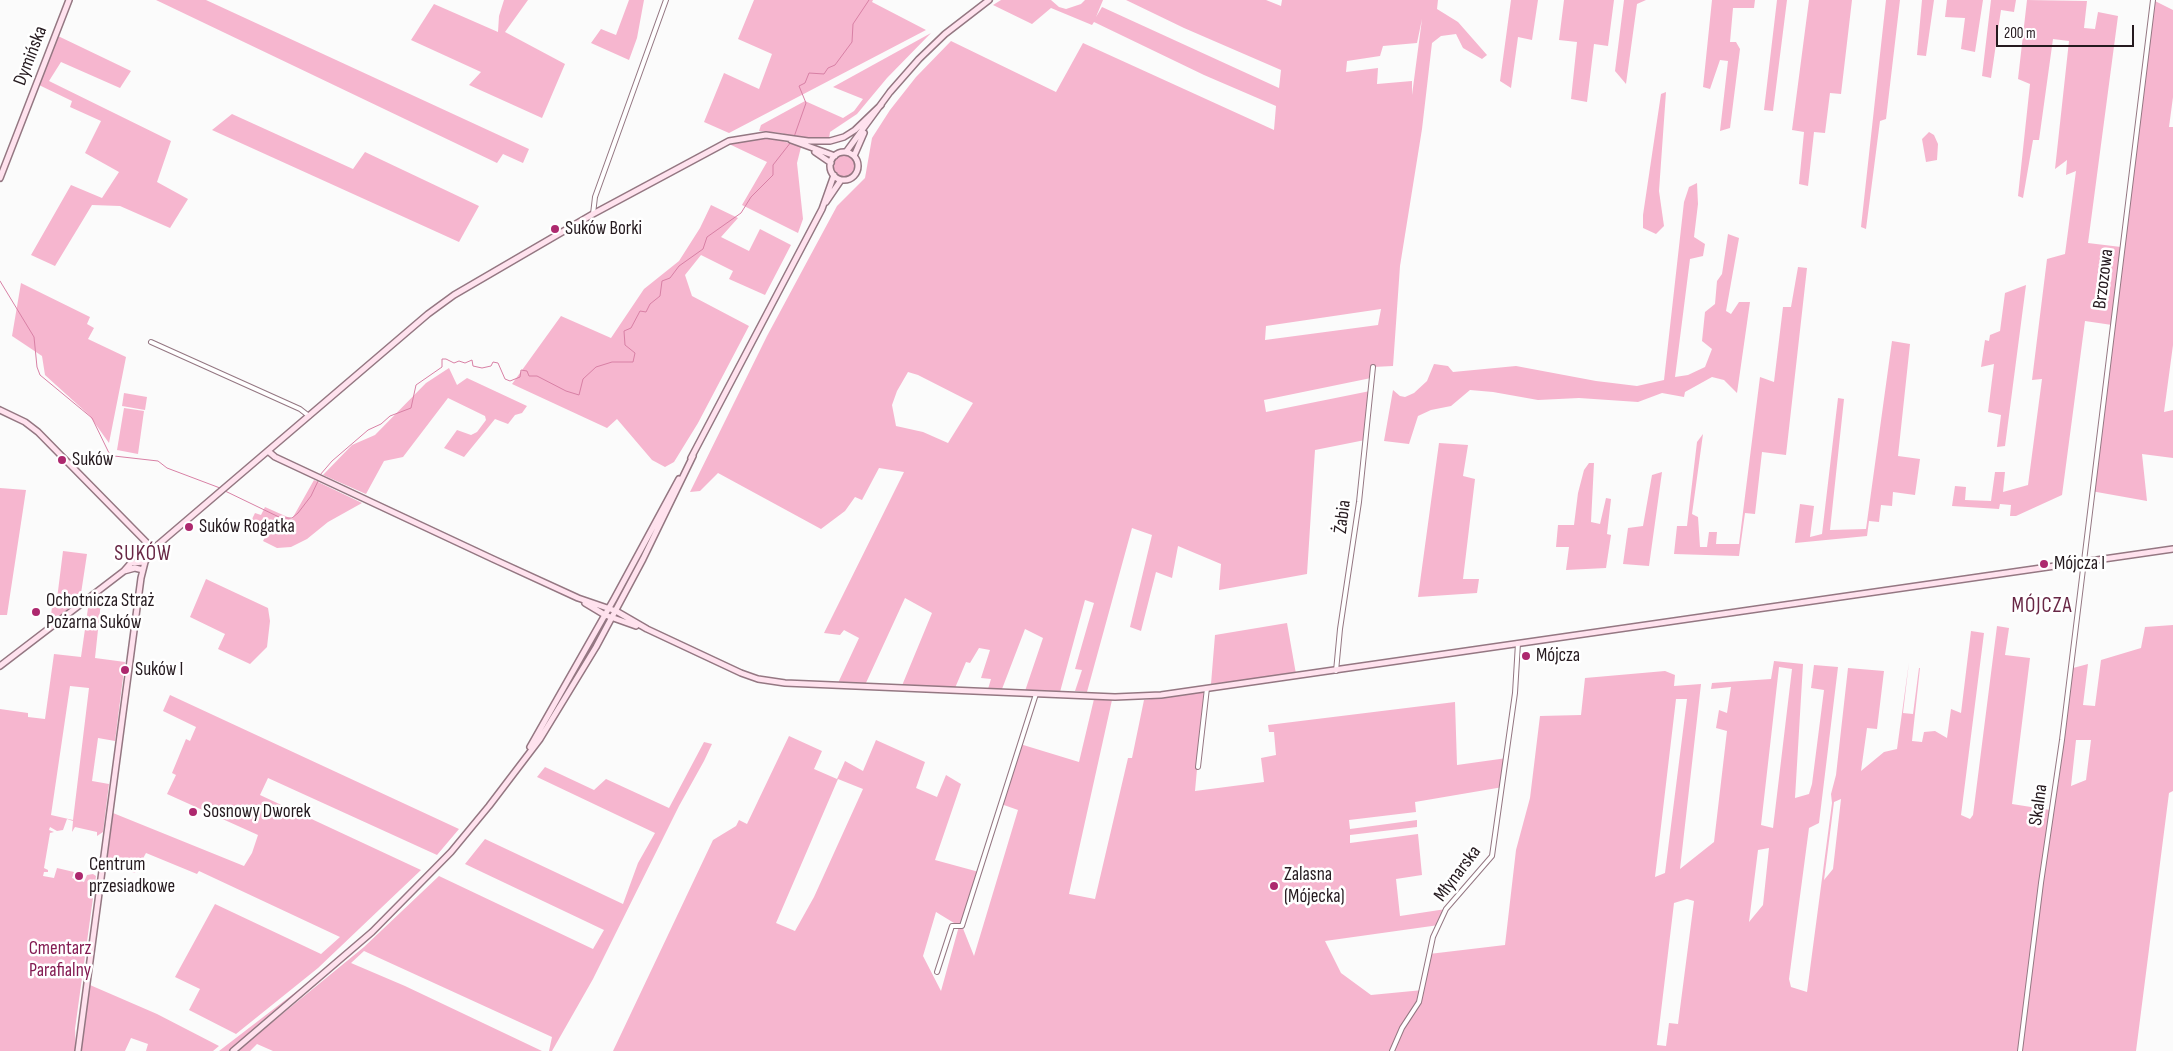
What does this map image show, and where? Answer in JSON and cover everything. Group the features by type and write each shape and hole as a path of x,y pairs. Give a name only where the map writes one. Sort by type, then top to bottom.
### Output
{"street":[{"name":"Dymińska","path":"0,178 69,0"},
{"path":"592,214 594,197 666,0"},
{"path":"846,152 854,156 858,164 856,173 850,179 841,180 834,175 831,169 831,162 835,156 846,152 907,71 930,47 951,28 989,0"},
{"name":"Brzozowa","path":"2082,562 2153,0"},
{"path":"78,1051 143,570 145,562 153,549 447,299 592,214 729,141 762,136 822,142 844,137 855,130 881,105"},
{"path":"854,156 868,123"},
{"path":"793,140 835,156"},
{"path":"811,148 831,162"},
{"path":"822,209 834,175"},
{"path":"517,768 609,608 693,456 822,209 841,180"},
{"path":"151,342 300,409 309,416"},
{"name":"Żabia","path":"1336,671 1340,629 1359,502 1373,367"},
{"path":"0,410 25,422 44,438 153,549"},
{"path":"268,451 273,456 319,478 578,598 616,611 645,628 740,673 778,682 1133,698 1336,671 2173,549"},
{"path":"233,1051 345,956 420,885 457,845 517,768 557,713 616,611 693,456"},
{"path":"0,666 124,571 131,563 145,562"},
{"name":"Skalna","path":"2020,1051 2040,883 2062,740 2082,562"},
{"path":"124,571 135,568 143,570"},
{"path":"578,598 605,615 645,628"},
{"name":"Młynarska","path":"1392,1051 1402,1028 1419,1002 1433,937 1446,908 1492,856 1509,739 1518,643"},
{"path":"1198,767 1207,688"},
{"path":"937,972 952,926 962,926 1036,694"}],"green space":[{"path":"156,0 206,0 529,149 523,163 503,154 497,163"},
{"path":"504,0 528,0 505,32 565,64 542,118 469,85 481,72 411,40 434,4 498,32 499,16"},
{"path":"629,0 644,0 637,38 629,60 591,43 601,29 616,35"},
{"path":"754,0 873,0 872,2 926,30 729,133 704,122 724,73 759,89 772,54 738,39"},
{"path":"1001,0 1051,0 1059,7 1066,9 1081,4 1085,0 1103,0 1096,17 1102,7 1279,88 1281,70 1184,28 1126,0 1266,0 1281,6 1282,0 1438,0 1437,9 1458,22 1487,55 1482,59 1463,48 1456,34 1441,36 1432,43 1422,129 1400,266 1393,366 1373,367 1371,378 1264,400 1266,412 1370,391 1365,440 1315,450 1307,574 1219,590 1221,564 1178,546 1172,578 1156,572 1141,631 1130,627 1152,535 1132,528 1087,692 1075,691 1082,670 1075,669 1094,603 1085,600 1060,692 1025,691 1043,638 1025,629 1002,689 988,689 991,679 981,678 990,650 979,648 970,663 966,662 955,688 901,688 932,613 905,598 865,685 838,683 859,638 844,630 840,635 824,633 904,472 879,468 862,500 855,497 845,511 821,529 718,473 700,491 690,492 767,336 837,206 865,178 872,138 890,110 916,77 951,41 1056,92 1083,43 1274,130 1276,106 1204,75 1094,22 1092,25 1051,8 1032,24 993,5","holes":["1422,19 1412,95 1412,81 1377,84 1378,68 1346,72 1347,61 1380,56 1383,46 1417,43","1381,309 1378,325 1265,340 1266,326","908,372 918,375 973,403 948,443 923,432 896,426 892,405 897,391"]},
{"path":"1511,0 1538,0 1532,40 1518,37 1511,88 1500,81"},
{"path":"1564,0 1614,0 1608,46 1594,44 1587,102 1571,99 1577,42 1559,40"},
{"path":"1624,0 1646,0 1637,4 1626,84 1615,71"},
{"path":"1712,0 1755,0 1754,8 1733,8 1730,42 1736,42 1740,49 1730,128 1720,131 1728,61 1720,60 1710,89 1703,87"},
{"path":"1777,0 1787,0 1773,111 1764,110"},
{"path":"1809,0 1852,0 1841,94 1830,93 1825,133 1814,132 1808,186 1799,184 1804,132 1792,130"},
{"path":"1886,0 1900,0 1886,119 1880,121 1866,229 1861,227"},
{"path":"1922,0 1934,0 1926,56 1917,55"},
{"path":"1947,0 1983,0 1975,52 1961,49 1965,18 1945,17"},
{"path":"1991,0 2016,0 2014,12 2001,10 1991,78 1982,76"},
{"path":"2027,0 2087,1 2084,28 2095,29 2098,12 2118,16 2088,243 2121,247 2153,0 2173,10 2173,97 2169,127 2173,127 2173,345 2164,412 2173,410 2173,458 2142,454 2147,501 2091,491 2112,325 2085,321 2062,495 2016,516 2010,516 2011,505 2000,504 1999,509 1952,506 1955,486 1966,487 1965,500 1991,501 1995,472 2005,472 2003,492 2028,485 2042,379 2032,380 2047,259 2065,254 2076,171 2066,175 2067,160 2055,169 2069,41 2053,39 2039,140 2033,140 2023,198 2018,196 2030,84 2018,79"},
{"path":"931,33 887,78 857,114 830,132 829,139 811,140 780,133 759,131 761,125 805,101 843,118 854,111 863,99 833,87"},
{"path":"58,36 131,71 120,88 61,62 49,81 171,141 157,182 188,199 170,228 120,206 92,205 55,266 31,255 71,185 102,198 119,172 85,153 101,121 70,107 72,101 39,85"},
{"path":"1666,92 1659,191 1664,226 1656,234 1643,228 1643,215 1661,94"},
{"path":"232,114 353,169 365,152 479,206 459,242 212,130"},
{"path":"1929,132 1934,135 1938,144 1937,160 1926,162 1922,139"},
{"path":"765,138 777,139 801,147 797,163 803,219 798,233 742,205 767,162 729,144"},
{"path":"844,155 852,158 855,166 852,174 844,177 836,174 833,166 836,158"},
{"path":"1697,183 1698,204 1694,237 1705,244 1703,256 1690,259 1675,377 1688,375 1705,367 1712,349 1702,341 1705,312 1715,304 1717,281 1722,274 1728,234 1739,238 1726,311 1731,314 1739,302 1750,302 1737,393 1724,380 1712,377 1685,392 1684,397 1662,393 1638,402 1579,398 1538,400 1470,390 1451,406 1431,410 1418,416 1409,444 1384,441 1393,390 1400,396 1405,397 1414,393 1427,381 1434,364 1448,366 1453,372 1516,366 1596,381 1637,386 1664,380 1684,202 1689,187"},
{"path":"711,205 738,218 721,237 749,251 760,229 791,245 765,295 729,279 733,271 701,255 685,275 692,296 749,326 698,423 674,462 665,467 652,460 617,419 607,428 512,384 561,316 611,338 644,289 679,261 700,228"},
{"path":"1798,267 1807,268 1786,455 1762,452 1755,514 1745,513 1739,556 1674,554 1677,526 1687,526 1697,442 1703,434 1692,514 1698,517 1700,547 1707,547 1709,532 1717,532 1716,544 1739,544 1760,377 1774,382 1783,307 1791,307"},
{"path":"21,283 90,317 87,324 94,328 88,339 126,357 109,443 89,415 45,375 42,356 12,336"},
{"path":"2026,285 2005,446 1997,447 2001,415 1988,412 1994,364 1981,367 1985,340 1989,341 1990,335 2000,331 2005,293"},
{"path":"1892,341 1910,344 1898,456 1920,459 1915,495 1893,492 1892,506 1881,505 1879,522 1869,521 1867,536 1795,543 1800,504 1814,506 1810,537 1822,534 1838,398 1844,399 1830,530 1866,529"},
{"path":"449,368 457,385 467,378 527,406 522,413 515,415 508,424 495,419 464,457 444,448 457,430 471,435 477,432 486,420 485,416 448,398 403,457 384,461 366,494 323,475 352,445 375,435 426,383"},
{"path":"124,393 147,397 145,410 122,406"},
{"path":"124,408 144,411 138,454 117,450"},
{"path":"1439,443 1468,445 1463,476 1475,479 1463,579 1479,579 1477,593 1418,597"},
{"path":"1589,463 1594,463 1591,522 1600,524 1606,498 1611,499 1607,534 1611,535 1606,568 1566,570 1569,547 1556,547 1558,525 1574,525 1578,493 1584,470"},
{"path":"1662,472 1649,566 1623,564 1628,528 1643,526 1652,475"},
{"path":"314,480 362,503 328,522 307,539 291,547 277,548 263,541 268,532 250,523 255,513 261,515 265,507 292,519"},
{"path":"0,488 26,490 7,615 0,615"},
{"path":"63,551 87,554 80,600 50,623 52,607 57,599"},
{"path":"206,579 268,608 270,621 267,647 250,664 218,649 225,634 190,617"},
{"name":"Cmentarz Parafialny","path":"102,592 95,658 125,662 115,741 98,738 92,781 109,784 103,832 97,836 97,832 75,827 72,832 73,821 67,819 63,830 57,831 50,827 49,830 54,832 50,833 44,868 48,872 44,872 43,876 54,878 57,868 74,872 72,878 84,882 87,875 93,874 96,876 75,1029 76,1051 0,1051 0,709 28,713 28,717 45,719 54,654 81,657 89,601","holes":["70,686 89,688 73,820 51,815"]},
{"path":"1287,623 1296,674 1211,684 1215,635"},
{"path":"2173,625 2173,791 2169,793 2136,1051 613,1051 713,840 736,826 739,820 747,824 789,736 822,751 814,769 837,779 845,761 863,771 876,740 925,762 916,788 937,797 946,775 961,784 935,860 979,872 962,926 974,956 1018,810 1001,804 1020,744 1079,762 1094,699 1112,700 1069,894 1095,899 1128,758 1132,758 1144,700 1204,692 1195,791 1264,782 1261,758 1276,755 1274,732 1269,732 1268,725 1455,702 1457,765 1507,758 1503,787 1415,802 1416,812 1349,820 1350,829 1417,820 1417,827 1350,835 1350,843 1418,834 1422,875 1396,879 1400,916 1446,909 1439,925 1325,941 1341,973 1371,995 1423,990 1429,954 1505,945 1516,850 1530,798 1540,716 1581,715 1585,678 1665,671 1675,675 1674,686 1701,684 1680,869 1714,842 1727,731 1716,728 1719,710 1727,713 1731,687 1711,689 1712,683 1771,679 1774,661 1803,664 1795,798 1809,794 1812,784 1824,690 1811,688 1814,665 1838,667 1819,823 1809,828 1789,979 1791,987 1807,992 1832,803 1831,794 1836,775 1848,668 1884,671 1877,729 1867,728 1861,771 1884,752 1897,749 1909,662 1903,713 1913,714 1920,668 1912,741 1922,742 1924,732 1935,731 1947,738 1951,709 1961,713 1971,631 1984,633 1961,815 1970,819 1973,815 1997,626 2009,628 2005,655 2030,658 2012,804 2050,810 2058,786 2073,668 2088,664 2083,705 2095,706 2101,660 2141,648 2145,627","holes":["1779,667 1792,669 1773,828 1761,825","1676,699 1687,699 1665,873 1655,877","2076,740 2091,740 2086,780 2071,786","838,779 863,789 814,897 795,931 776,923","1841,799 1833,869 1824,880 1834,802","1769,848 1763,905 1749,922 1758,850","1687,899 1694,901 1678,1024 1669,1023 1666,1046 1657,1045 1674,903","936,912 959,926 941,991 923,956"]},
{"path":"170,695 459,829 437,855 268,778 260,795 421,870 318,968 236,1034 189,1010 200,989 175,977 215,904 321,954 340,937 199,871 197,874 146,853 135,873 106,863 113,813 244,866 252,853 258,835 167,794 176,775 172,773 186,739 190,741 196,727 163,711"},
{"path":"704,742 712,744 704,761 679,806 593,979 552,1051 549,1051 552,1037 364,951 351,963 405,986 542,1051 273,1051 257,1044 250,1051 237,1051 364,947 439,876 593,949 604,930 465,864 485,839 623,904 638,863 655,833 537,777 545,767 594,790 606,779 669,808"},
{"path":"90,985 157,1014 219,1046 213,1051 146,1051 148,1044 131,1038 125,1051 79,1051"},
{"path":"303,988 229,1051 219,1051"}],"waterway":[{"path":"794,137 806,103 799,86 805,83 809,73 824,74 828,68 835,65 852,42 853,24 869,0"},
{"path":"320,475 332,461 368,430 381,424 390,416 411,408 416,385 442,367 442,359 454,363 459,361 465,363 472,360 473,366 482,368 491,366 493,362 498,363 505,379 510,381 520,377 521,370 527,371 529,376 537,376 566,391 579,395 583,379 596,367 612,362 633,362 635,353 625,345 624,331 631,328 640,311 646,312 650,304 660,296 662,281 670,278 679,266 703,249 707,237 741,213 751,197 773,175 773,165 791,142"},
{"path":"0,281 34,337 37,367 40,375 92,418 109,453 114,456 158,461 167,468 220,488"},
{"path":"223,490 281,518 292,518 311,496 319,479"}],"place":[{"name":"Suków Borki","path":"555,229"},
{"name":"Suków","path":"62,460"},
{"name":"Suków Rogatka","path":"189,527"},
{"name":"Mójcza I","path":"2044,564"},
{"name":"Ochotnicza Straż Pożarna Suków","path":"36,612"},
{"name":"Mójcza","path":"1526,656"},
{"name":"Suków I","path":"125,670"},
{"name":"Sosnowy Dworek","path":"193,812"},
{"name":"Centrum przesiadkowe","path":"79,876"},
{"name":"Zalasna (Mójecka)","path":"1274,886"}],"district":[{"name":"SUKÓW","path":"143,555"},
{"name":"MÓJCZA","path":"2042,607"}]}
